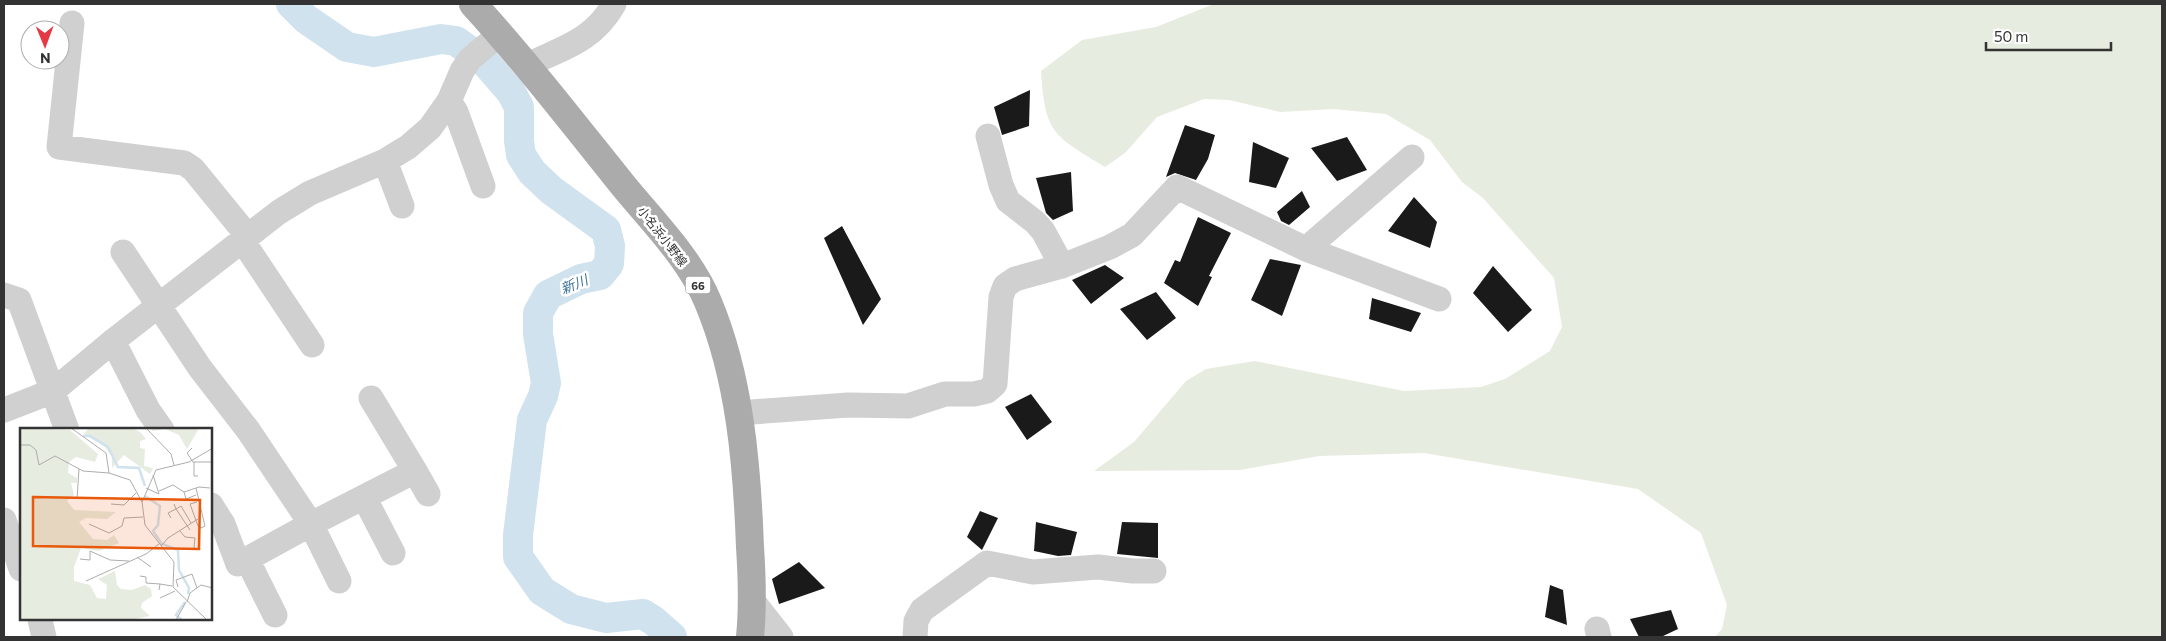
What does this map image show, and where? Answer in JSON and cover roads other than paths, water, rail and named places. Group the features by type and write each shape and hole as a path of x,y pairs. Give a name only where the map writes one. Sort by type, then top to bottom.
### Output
{"main road":[{"name":"小名浜小野線","path":"472,4 496,38 526,65 681,257 708,301 726,353 738,413 749,510 752,600 750,637"}],"street":[{"path":"526,65 577,42 591,33 604,21 614,4"},
{"path":"72,23 59,148 184,162 193,169 245,237 312,344"},
{"path":"4,410 53,391 113,340 279,212 310,193 385,161 408,148 430,128 449,101 462,71 470,59 496,38"},
{"path":"449,101 456,112 483,186"},
{"path":"988,136 1001,185 1008,201 1035,222 1043,232 1062,266"},
{"path":"1306,248 1412,158"},
{"path":"385,161 402,206"},
{"path":"738,413 848,405 908,406 945,394 974,394 987,391 995,384 1001,297 1005,286 1015,280 1062,266 1110,247 1132,235 1177,187 1306,248 1439,299"},
{"path":"123,252 200,368 248,430 311,524 339,581"},
{"path":"4,295 19,300 66,428"},
{"path":"113,340 148,410 161,428"},
{"path":"371,398 428,494"},
{"path":"212,508 223,524 238,564 415,471"},
{"path":"364,497 393,553"},
{"path":"4,520 20,566"},
{"path":"247,559 275,614"},
{"path":"915,637 916,621 922,610 987,563 1033,572 1098,567 1134,572 1154,570"},
{"path":"752,600 781,637"},
{"path":"40,621 44,637"}],"waterway":[{"name":"新川","path":"291,4 306,19 347,47 374,52 441,39 456,41 485,62 511,92 519,107 521,155 532,172 551,190 606,230 610,246 609,264 600,275 581,279 548,295 538,313 538,334 546,383 543,396 532,420 518,535 518,557 542,591 571,609 606,618 643,614 672,637"}]}
